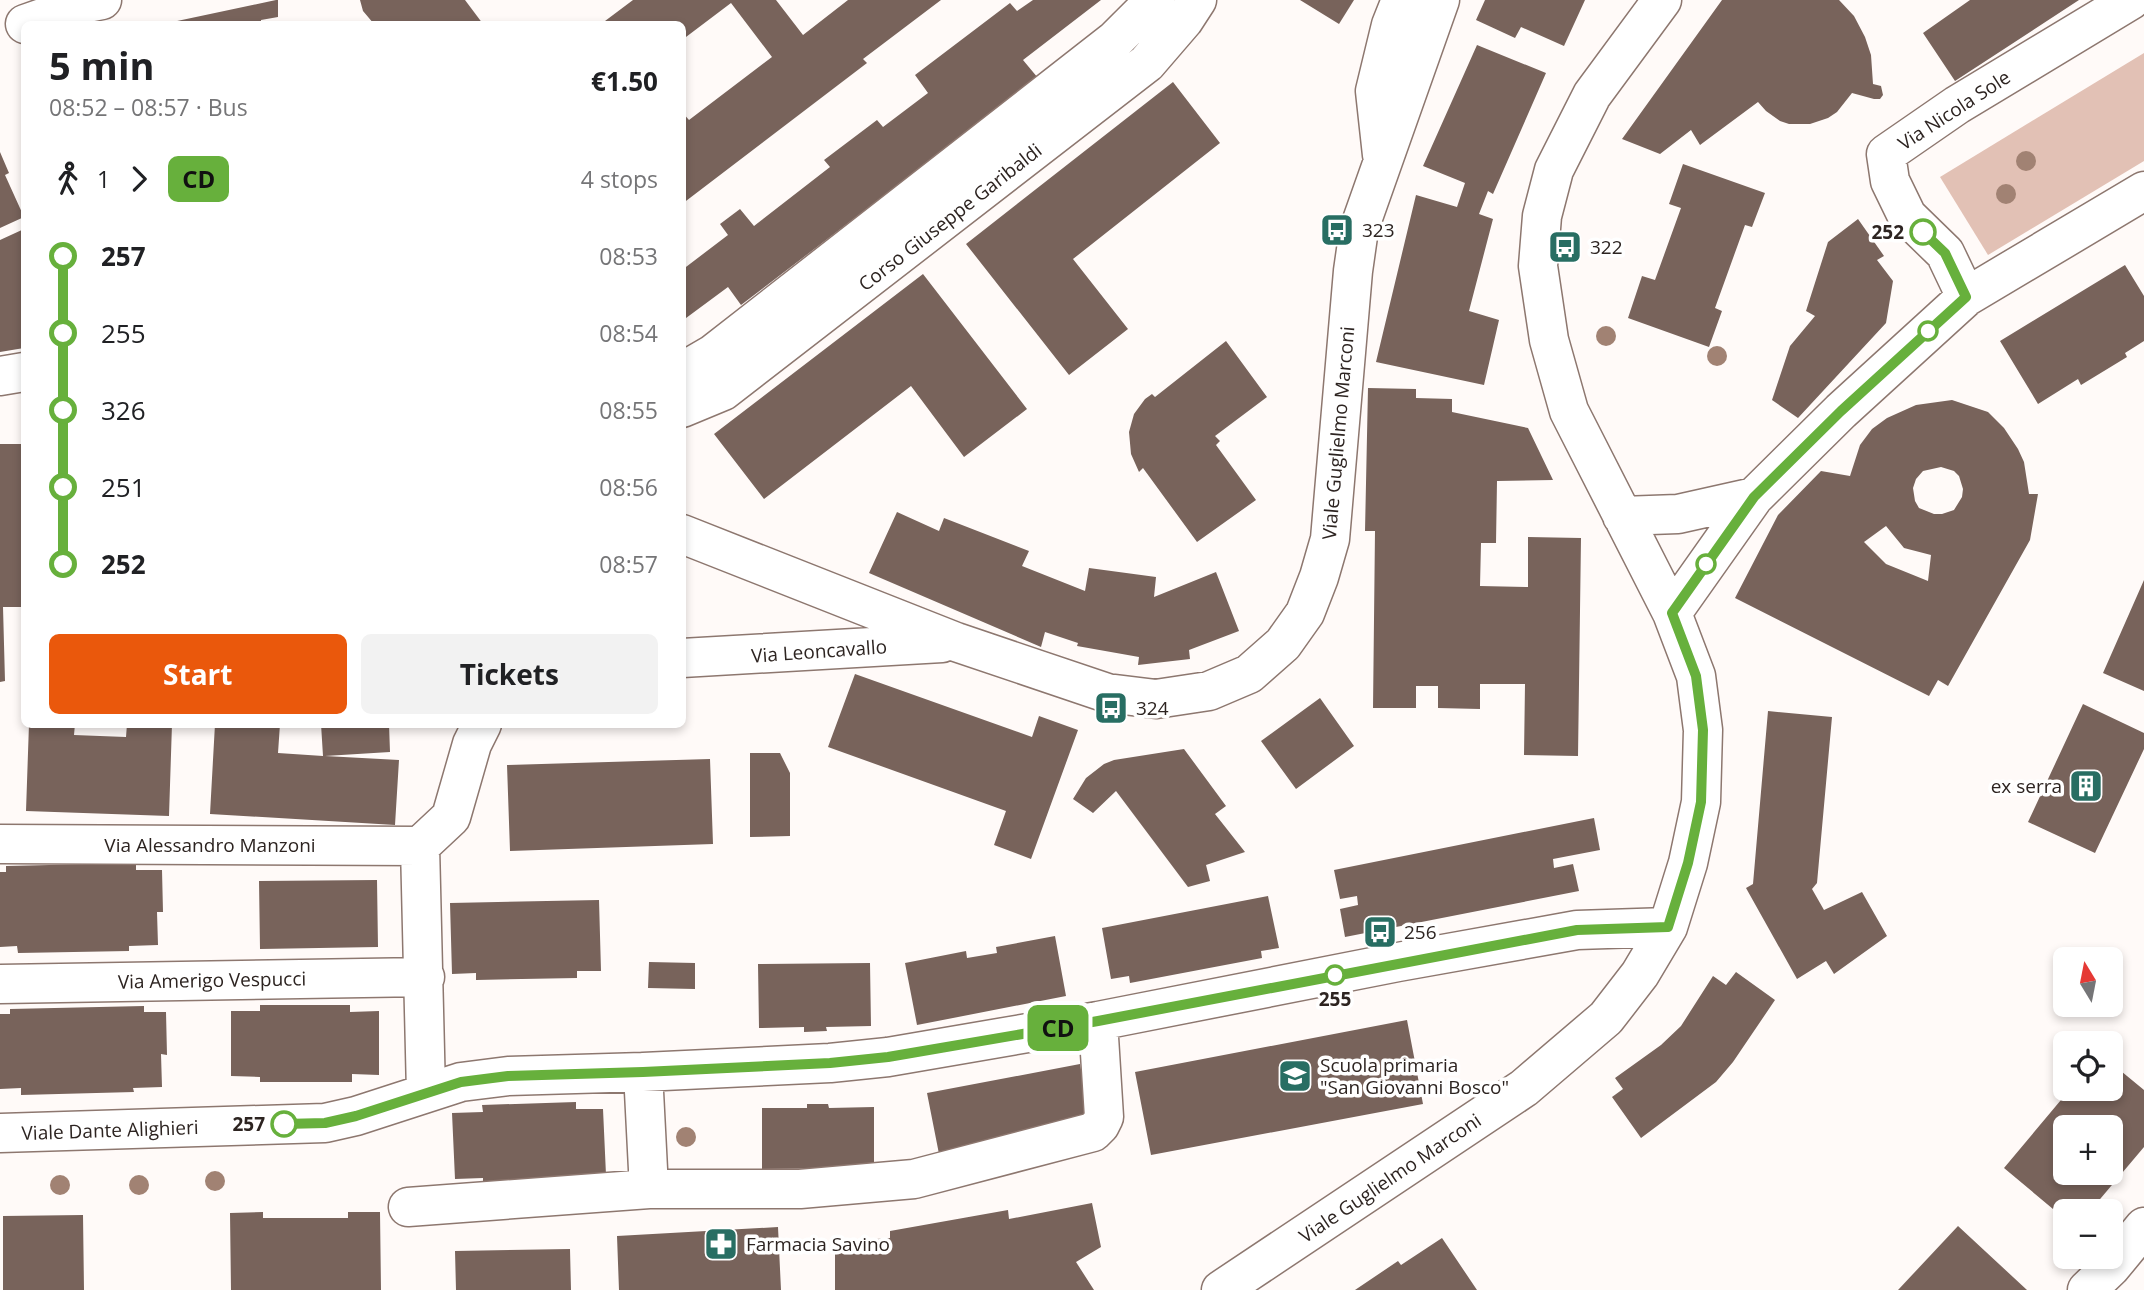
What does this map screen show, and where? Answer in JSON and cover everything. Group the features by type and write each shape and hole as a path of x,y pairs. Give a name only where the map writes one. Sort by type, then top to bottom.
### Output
{"street":[{"path":"34,21 102,0"},
{"name":"Corso Giuseppe Garibaldi","path":"686,370 713,354 1104,48 1155,0"},
{"name":"Corso Giuseppe Garibaldi","path":"686,406 723,391 1147,63 1184,20 1197,0"},
{"path":"1384,164 1375,91 1391,25 1401,0"},
{"name":"Viale Guglielmo Marconi","path":"686,536 956,642 1107,693 1156,699 1209,691 1250,674 1283,644 1305,613 1320,577 1330,539 1359,229 1440,0"},
{"name":"Viale Guglielmo Marconi","path":"1222,1290 1524,1088 1606,1018 1640,974 1668,927 1688,863 1701,802 1703,730 1696,676 1672,613 1569,411 1549,340 1538,266 1542,216 1554,170 1592,95 1662,0"},
{"name":"Via Nicola Sole","path":"1966,297 1945,253 1907,216 1890,181 1886,154 1957,105 2131,0"},
{"path":"0,34 21,26"},
{"path":"1672,613 1754,497 1841,411 1966,297 2144,191"},
{"path":"0,376 21,372"},
{"path":"1622,516 1678,514 1754,497"},
{"name":"Via Leoncavallo","path":"686,658 956,642"},
{"path":"426,1093 420,846 451,817 472,744 480,728"},
{"name":"Via Alessandro Manzoni","path":"0,844 420,846"},
{"name":"Viale Dante Alighieri","path":"0,1133 325,1123 356,1116 461,1082 508,1076 830,1063 888,1057 1098,1021 1577,930 1668,927"},
{"name":"Via Amerigo Vespucci","path":"0,984 425,978"},
{"path":"408,1207 649,1189 800,1189 914,1179 1093,1132 1101,1125 1104,1117 1098,1021"},
{"path":"643,1072 649,1189"},
{"path":"2087,1290 2111,1267 2144,1227"}],"shaded area":[{"path":"2144,53 2144,161 1988,255 1940,177"}],"building":[{"path":"278,0 278,17 261,21 177,21"},
{"path":"360,0 465,0 481,21 371,21 363,11"},
{"path":"633,0 776,0 803,35 848,0 941,0 863,59 867,63 686,201 686,117 689,120 772,57 731,3 686,37 686,21 605,21"},
{"path":"1033,0 1101,0 1023,60 1038,78 741,305 728,287 686,318 686,267 728,235 720,224 740,209 754,226 830,167 824,160 877,120 883,127 928,93 915,75 1010,3 1017,11"},
{"path":"1300,0 1354,0 1339,24"},
{"path":"1485,0 1585,0 1564,46 1521,27 1515,38 1476,20"},
{"path":"1722,0 1839,0 1854,16 1865,37 1871,55 1873,84 1881,86 1883,95 1880,99 1874,99 1852,93 1837,112 1810,124 1780,121 1758,102 1700,145 1691,130 1660,154 1622,139"},
{"path":"1970,0 2079,0 1955,81 1923,33"},
{"path":"1477,45 1546,73 1493,194 1488,191 1479,214 1493,219 1469,311 1499,320 1484,385 1376,362 1416,195 1457,207 1465,183 1423,166"},
{"path":"1173,82 1220,143 1073,259 1128,329 1069,375 966,244"},
{"path":"0,152 9,173 5,175 21,210 21,218 0,228"},
{"path":"1683,164 1765,193 1752,227 1745,225 1715,308 1722,311 1709,347 1628,318 1642,276 1655,280 1681,208 1669,204"},
{"path":"1858,219 1884,256 1877,260 1893,281 1886,323 1798,418 1772,400 1790,346 1815,316 1806,311 1828,242"},
{"path":"21,230 21,348 0,352 0,240"},
{"path":"2125,265 2144,296 2144,341 2125,353 2127,357 2081,385 2078,379 2038,404 2000,341"},
{"path":"923,274 1027,409 964,457 911,386 764,499 714,434"},
{"path":"1226,341 1267,397 1215,436 1220,441 1216,445 1256,500 1197,542 1143,468 1139,472 1131,454 1129,432 1134,414 1145,399 1152,394 1155,397"},
{"path":"1368,388 1416,389 1416,398 1452,399 1452,412 1528,428 1553,480 1497,481 1496,543 1481,543 1480,586 1528,587 1528,537 1581,538 1578,756 1524,755 1525,684 1480,684 1480,709 1438,708 1438,686 1416,686 1416,708 1373,708 1375,531 1365,531"},
{"path":"1952,400 1988,412 2004,428 2018,449 2024,462 2029,494 2038,494 2030,540 1948,686 1938,680 1929,696 1735,598 1778,515 1821,471 1850,476 1860,445 1872,429 1887,418 1916,405","holes":["1941,467 1954,471 1959,476 1963,489 1962,497 1954,510 1934,514 1919,508 1913,488 1923,471","1886,526 1904,548 1931,555 1928,581 1886,564 1864,542"]},
{"path":"0,444 21,444 21,607 3,607 5,681 0,682"},
{"path":"897,512 939,531 944,518 1029,551 1022,566 1085,591 1089,568 1156,577 1154,597 1216,572 1239,631 1189,650 1190,659 1138,665 1139,657 1077,646 1078,643 1045,632 1041,647 869,573"},
{"path":"2144,580 2144,691 2103,673"},
{"path":"855,674 1032,737 1039,716 1078,730 1031,859 994,845 1006,811 828,747"},
{"path":"1320,698 1354,746 1296,789 1261,741"},
{"name":"ex serra","path":"2083,704 2144,733 2144,749 2095,853 2028,822"},
{"path":"1768,711 1832,717 1817,883 1812,889 1824,910 1862,892 1887,936 1834,974 1826,961 1797,979 1746,888 1753,884"},
{"path":"29,728 75,728 74,735 126,737 127,728 172,728 169,816 26,811"},
{"path":"215,728 280,728 278,753 323,756 321,728 389,728 390,752 325,756 399,760 395,825 210,814"},
{"path":"1184,749 1226,806 1215,814 1245,852 1206,865 1210,881 1188,887 1116,791 1093,813 1073,799 1086,778 1104,764"},
{"path":"750,753 780,753 790,773 790,836 750,837"},
{"path":"710,759 713,844 510,851 507,765"},
{"path":"1594,818 1600,850 1553,859 1554,868 1573,864 1579,891 1345,937 1340,909 1358,905 1357,896 1340,899 1334,870"},
{"path":"136,863 136,870 162,870 163,912 157,912 158,945 129,946 129,951 18,953 17,946 0,947 0,872 6,872 6,866"},
{"path":"377,880 378,947 260,949 259,881"},
{"path":"1268,896 1279,948 1261,951 1262,958 1130,983 1129,976 1111,979 1102,928"},
{"path":"599,900 601,971 577,971 577,978 476,980 476,973 452,974 450,903"},
{"path":"1055,936 1066,996 917,1025 905,963 966,951 967,958 997,953 996,947"},
{"path":"649,962 695,963 695,989 648,988"},
{"path":"870,963 871,1026 826,1027 827,1031 804,1032 804,1027 759,1028 758,964"},
{"path":"1736,972 1775,1000 1733,1062 1716,1082 1641,1138 1612,1097 1623,1089 1615,1078 1661,1045 1681,1026 1713,976 1726,985"},
{"path":"260,1005 350,1005 350,1012 379,1011 379,1075 352,1074 352,1082 260,1082 260,1077 231,1076 231,1011 260,1011"},
{"path":"144,1006 144,1012 166,1012 167,1055 161,1054 162,1087 133,1088 134,1092 21,1095 21,1088 0,1089 0,1014 10,1014 10,1009"},
{"path":"1407,1020 1423,1104 1151,1155 1135,1072"},
{"path":"1080,1064 1091,1125 939,1154 927,1093"},
{"path":"2123,1073 2144,1090 2144,1147 2123,1172 2123,1115 2053,1115 2053,1185 2112,1185 2100,1199 2053,1199 2053,1209 2004,1168 2060,1101 2123,1101"},
{"path":"576,1102 576,1109 603,1109 606,1175 483,1187 483,1178 455,1179 452,1113 483,1112 482,1105"},
{"path":"807,1104 828,1104 829,1108 874,1107 874,1168 762,1169 762,1108 807,1108"},
{"path":"1092,1203 1101,1247 1076,1262 1094,1290 835,1290 835,1242 890,1238 890,1231 1008,1210 1009,1219"},
{"path":"263,1212 263,1218 348,1218 348,1212 380,1212 381,1290 231,1290 230,1213"},
{"path":"83,1215 84,1290 3,1290 3,1216"},
{"path":"1958,1226 2027,1290 1898,1290"},
{"path":"778,1227 781,1290 619,1290 617,1236"},
{"path":"1442,1238 1477,1290 1355,1290 1398,1261 1401,1265"},
{"path":"570,1249 571,1290 456,1290 455,1251"}],"bus line":[{"name":"CD","path":"284,1124 325,1123 356,1116 461,1082 508,1076 830,1063 888,1057 1098,1021 1577,930 1668,927 1688,863 1701,802 1703,730 1696,676 1672,613 1754,497 1841,411 1966,297 1945,253 1923,232"}],"place":[{"name":"323","path":"1337,230"},
{"name":"252","path":"1923,232"},
{"name":"322","path":"1565,247"},
{"name":"324","path":"1111,708"},
{"name":"ex serra","path":"2086,786"},
{"name":"256","path":"1380,932"},
{"name":"255","path":"1335,975"},
{"name":"Scuola primaria \"San Giovanni Bosco\"","path":"1295,1076"},
{"name":"257","path":"284,1124"},
{"name":"Farmacia Savino","path":"721,1244"}]}
